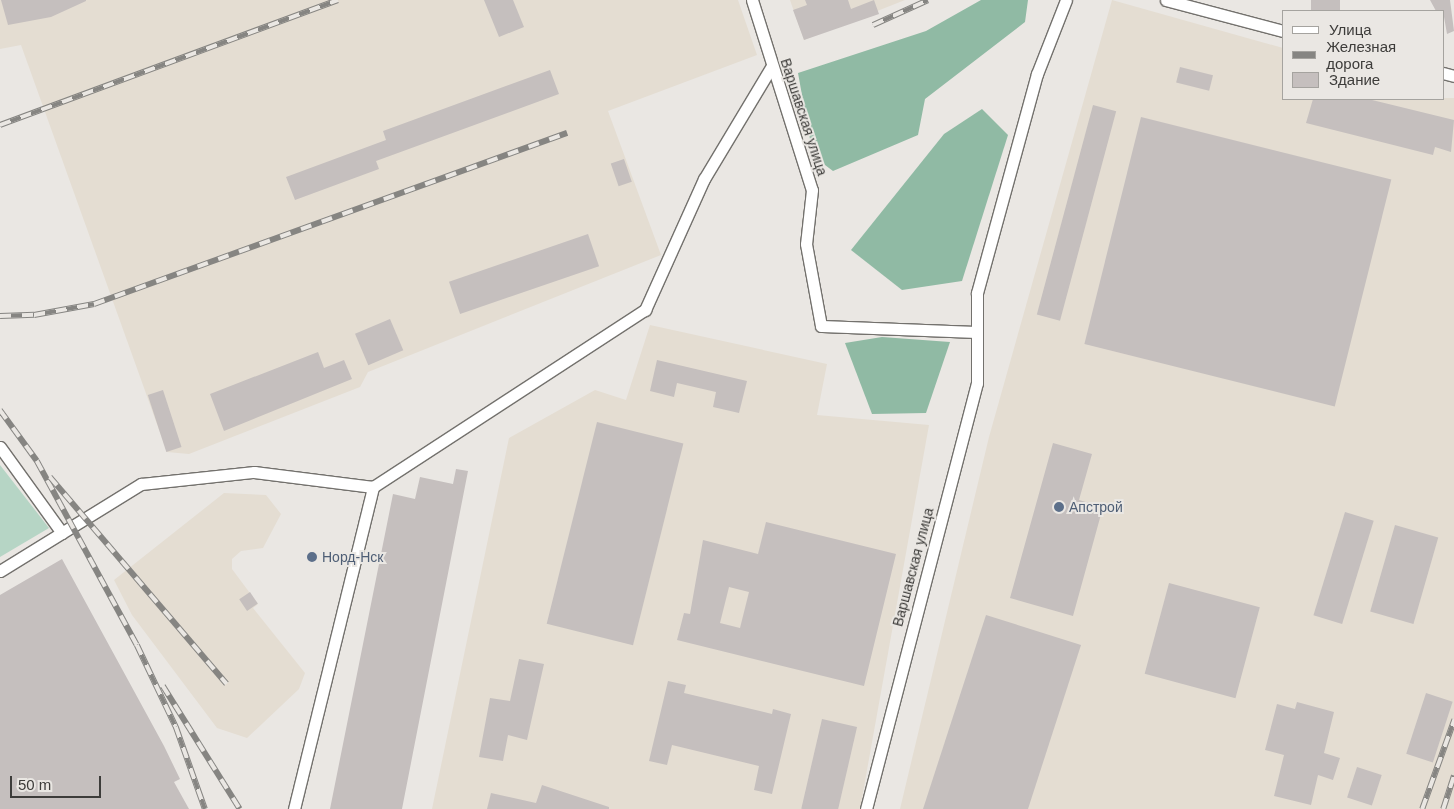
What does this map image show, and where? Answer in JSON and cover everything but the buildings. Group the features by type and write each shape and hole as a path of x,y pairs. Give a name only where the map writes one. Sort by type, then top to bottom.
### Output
{"street":[{"name":"Варшавская улица","path":"752,0 812,190 806,244 821,326 977,332"},
{"name":"Варшавская улица","path":"866,809 977,383 977,294 1037,74 1066,0"},
{"path":"1166,0 1282,31"},
{"path":"0,572 141,484 254,472 373,487 644,310 704,179 753,91 772,66"},
{"path":"0,447 62,533"},
{"path":"294,809 373,487"}],"shaded area":[{"path":"0,0 738,0 757,55 608,111 661,255 368,372 360,387 189,454 167,452 21,45 0,49"},
{"path":"790,0 905,0 804,40"},
{"path":"1112,0 1282,48 1282,100 1444,100 1444,98 1454,98 1454,809 900,809 989,437"},
{"path":"650,325 827,364 817,415 929,425 860,809 432,809 509,438 595,390 626,400"},
{"path":"224,493 266,495 281,514 263,548 241,551 232,559 232,569 258,604 253,608 305,673 299,689 247,738 217,728 132,615 114,580"}],"green space":[{"path":"981,0 1028,0 1025,22 925,99 918,135 833,171 813,156 798,73 926,31"},
{"path":"982,109 1008,135 962,281 902,290 851,250 944,134"},
{"path":"882,337 950,342 926,413 872,414 845,343"},
{"path":"0,465 49,528 0,557"}],"railway":[{"path":"0,125 338,0"},
{"path":"873,25 928,0"},
{"path":"0,316 34,315 94,304 567,133"},
{"path":"0,410 37,461 137,645 176,727 205,809"},
{"path":"50,477 227,684"},
{"path":"163,686 240,809"},
{"path":"1422,809 1454,720"},
{"path":"1443,809 1454,776"}],"place":[{"name":"Апстрой","path":"1059,507"},
{"name":"Норд-Нск","path":"312,557"}]}
